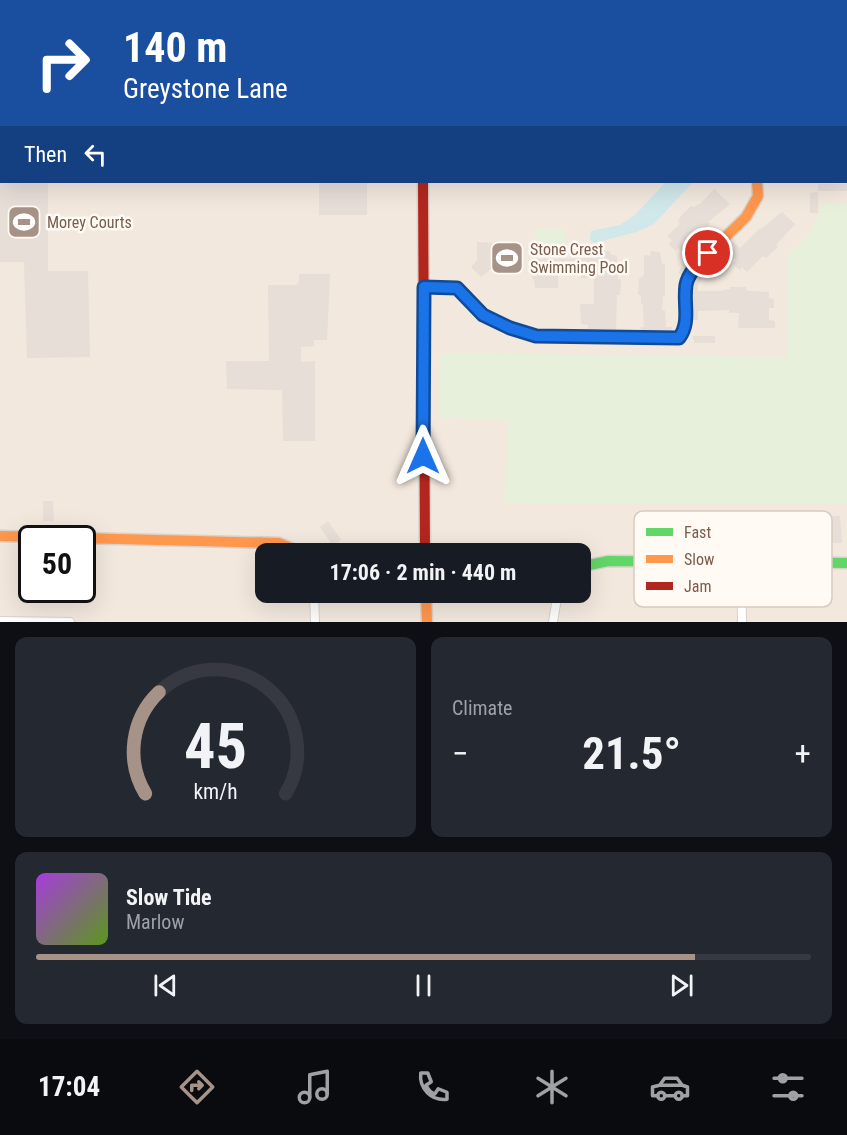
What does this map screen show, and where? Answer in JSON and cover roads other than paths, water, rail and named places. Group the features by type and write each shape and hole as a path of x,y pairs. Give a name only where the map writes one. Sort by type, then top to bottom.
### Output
{"street":[{"path":"423,183 425,543"},
{"path":"424,287 457,288 483,315 510,328 536,336 679,338 685,331 686,283 698,264 746,217 758,196 758,183"},
{"path":"0,536 279,543"},
{"path":"591,563 634,561"},
{"path":"314,603 315,622"},
{"path":"426,603 427,622"},
{"path":"553,622 556,603"},
{"path":"742,607 742,622"},
{"path":"0,621 70,622"}],"water":[{"path":"665,183 692,183 654,224 637,232 594,243 590,240 591,231 620,225 635,215"}],"place":[{"name":"Morey Courts","path":"24,222"},
{"name":"Stone Crest Swimming Pool","path":"507,258"}]}
